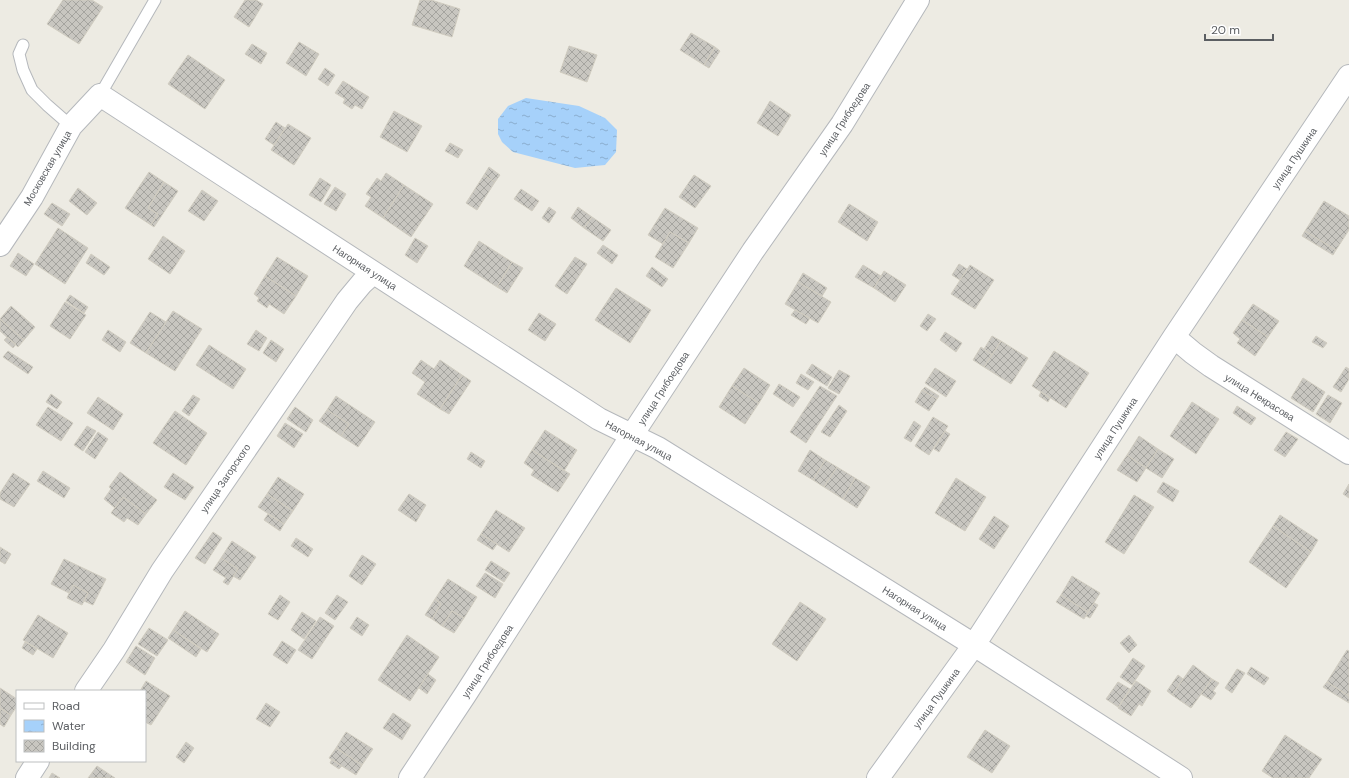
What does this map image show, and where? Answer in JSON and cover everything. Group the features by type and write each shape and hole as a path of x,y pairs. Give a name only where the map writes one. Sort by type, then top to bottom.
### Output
{"street":[{"name":"улица Грибоедова","path":"410,778 753,251 842,124 918,0"},
{"name":"улица Пушкина","path":"878,778 974,645 1174,337 1349,76"},
{"name":"Московская улица","path":"0,245 32,197 71,126 100,96"},
{"name":"Нагорная улица","path":"100,96 599,419 658,448 974,645 1181,778"},
{"name":"улица Загорского","path":"87,690 114,650 162,571 347,301 362,283 374,273"},
{"name":"улица Некрасова","path":"1174,337 1211,366 1349,453"},
{"path":"27,778 37,762"}],"lane":[{"path":"100,96 155,0"},
{"path":"23,45 19,54 23,70 32,90 71,126"}],"water":[{"path":"526,98 579,106 605,118 617,130 616,152 605,165 575,168 513,152 502,142 498,134 498,119 508,106"}],"building":[{"path":"63,0 92,0 103,7 79,44 47,24"},
{"path":"245,0 256,0 263,4 249,27 234,17"},
{"path":"420,0 431,0 460,9 452,37 412,25"},
{"path":"691,33 715,47 704,65 680,50"},
{"path":"299,42 319,54 306,76 286,63"},
{"path":"252,44 267,53 261,64 245,54"},
{"path":"569,46 597,55 587,82 560,72"},
{"path":"715,47 720,51 709,68 704,65"},
{"path":"188,55 225,80 205,109 168,84"},
{"path":"325,68 335,75 328,86 318,79"},
{"path":"343,81 369,97 362,109 355,105 352,109 343,103 345,99 335,93"},
{"path":"770,101 791,115 778,136 757,123"},
{"path":"394,111 422,126 407,152 380,137"},
{"path":"276,122 285,128 274,145 265,139"},
{"path":"288,124 311,138 294,165 271,150"},
{"path":"450,143 463,150 458,158 445,151"},
{"path":"489,167 500,175 495,182 484,175"},
{"path":"149,172 164,182 148,208 158,214 151,225 125,208"},
{"path":"386,173 404,185 383,218 365,206 371,197 366,194 377,178 381,181"},
{"path":"484,175 495,182 477,210 466,203"},
{"path":"694,175 711,186 695,208 679,197"},
{"path":"320,178 331,185 321,202 309,195"},
{"path":"164,182 178,191 154,227 151,225 158,214 148,208"},
{"path":"404,185 433,204 411,237 383,218"},
{"path":"335,187 346,194 336,211 324,204"},
{"path":"78,188 97,203 87,215 69,201"},
{"path":"521,189 539,201 532,211 514,199"},
{"path":"202,190 218,201 204,221 188,211"},
{"path":"1324,201 1349,216 1349,230 1336,250 1305,231"},
{"path":"52,203 70,214 62,226 44,214"},
{"path":"849,204 878,222 867,241 838,222"},
{"path":"549,207 556,212 549,223 542,218"},
{"path":"578,207 592,217 584,228 571,218"},
{"path":"665,208 698,228 689,243 670,232 663,244 648,235"},
{"path":"592,217 611,230 603,241 584,228"},
{"path":"58,228 88,248 65,284 35,264"},
{"path":"1305,231 1336,250 1333,255 1302,236"},
{"path":"670,232 689,243 673,268 655,257"},
{"path":"163,236 185,251 170,274 148,259"},
{"path":"415,238 428,246 417,263 405,255"},
{"path":"479,241 512,262 497,287 464,266"},
{"path":"603,245 618,255 612,264 597,253"},
{"path":"18,253 34,264 26,276 10,266"},
{"path":"91,254 110,267 104,275 86,263"},
{"path":"277,257 308,276 296,296 265,276"},
{"path":"575,257 587,264 567,294 555,286"},
{"path":"512,262 523,268 507,293 497,287"},
{"path":"959,264 967,269 960,280 952,275"},
{"path":"863,265 881,276 874,288 855,277"},
{"path":"970,265 994,280 975,309 951,294"},
{"path":"652,267 668,279 662,287 646,276"},
{"path":"884,271 906,285 895,302 874,288"},
{"path":"803,273 827,288 822,296 798,282"},
{"path":"265,276 296,296 284,314 269,304 267,308 257,301 259,298 254,294"},
{"path":"798,282 831,302 818,323 785,304"},
{"path":"616,288 651,310 630,343 595,320"},
{"path":"70,295 88,307 84,313 66,301"},
{"path":"65,302 86,315 70,339 50,326"},
{"path":"1253,304 1279,321 1268,337 1242,320"},
{"path":"11,306 35,327 24,340 0,319"},
{"path":"795,310 810,318 806,324 791,315"},
{"path":"173,311 202,329 175,371 146,353"},
{"path":"150,312 166,322 146,353 130,343"},
{"path":"539,313 556,324 545,341 528,330"},
{"path":"928,314 936,319 927,331 920,326"},
{"path":"0,319 24,340 18,347 0,331"},
{"path":"1242,320 1268,337 1255,356 1237,343 1240,339 1233,333"},
{"path":"108,330 126,342 120,352 102,340"},
{"path":"256,330 267,338 259,351 247,344"},
{"path":"945,332 962,343 956,352 940,340"},
{"path":"992,336 1001,341 992,355 984,349"},
{"path":"1316,336 1327,343 1323,348 1312,342"},
{"path":"7,337 16,344 13,348 4,340"},
{"path":"271,340 284,349 276,362 263,353"},
{"path":"1001,341 1028,358 1011,384 984,367"},
{"path":"209,345 246,369 233,389 196,365"},
{"path":"981,347 992,355 984,367 973,360"},
{"path":"8,351 33,367 28,374 3,357"},
{"path":"1054,351 1089,373 1066,408 1032,386"},
{"path":"421,360 434,369 440,360 462,375 440,409 417,394 425,382 412,373"},
{"path":"812,364 832,377 827,386 806,373"},
{"path":"1346,367 1349,369 1349,379 1341,392 1333,387"},
{"path":"744,368 770,385 759,403 732,386"},
{"path":"935,368 956,381 946,397 925,383"},
{"path":"839,370 850,376 839,394 828,388"},
{"path":"801,374 814,382 808,390 796,383"},
{"path":"462,375 471,381 449,414 440,409"},
{"path":"1303,378 1325,392 1313,412 1291,398"},
{"path":"779,384 800,397 793,407 773,394"},
{"path":"732,386 759,403 745,424 719,407"},
{"path":"820,386 837,396 806,443 790,432"},
{"path":"925,387 939,396 937,399 922,390"},
{"path":"922,390 937,399 929,411 915,402"},
{"path":"1041,392 1050,398 1048,402 1039,396"},
{"path":"51,394 62,402 57,409 46,402"},
{"path":"193,395 200,399 189,416 182,411"},
{"path":"1328,395 1342,403 1330,423 1316,414"},
{"path":"336,396 375,422 358,447 341,436 349,424 327,410"},
{"path":"98,397 123,414 113,430 87,413"},
{"path":"1192,402 1219,419 1196,454 1170,436"},
{"path":"839,405 847,411 830,437 821,432"},
{"path":"1237,406 1256,418 1251,425 1233,413"},
{"path":"48,407 73,423 61,441 36,425"},
{"path":"295,407 313,420 306,432 287,419"},
{"path":"327,410 349,424 341,436 319,421"},
{"path":"175,411 207,433 186,465 153,443"},
{"path":"933,417 948,426 929,455 915,446"},
{"path":"914,421 921,426 911,442 904,438"},
{"path":"285,423 303,434 294,448 277,436"},
{"path":"87,426 96,431 83,451 74,445"},
{"path":"545,430 577,450 564,471 532,450"},
{"path":"945,431 950,434 939,452 934,449"},
{"path":"98,432 108,439 95,459 85,452"},
{"path":"1286,432 1298,439 1285,457 1274,450"},
{"path":"1139,436 1158,449 1146,468 1127,455"},
{"path":"1158,449 1174,459 1162,478 1146,468"},
{"path":"532,450 570,474 558,492 531,475 534,470 524,463"},
{"path":"810,450 825,460 813,480 798,471"},
{"path":"471,452 485,461 481,468 467,459"},
{"path":"1127,455 1146,468 1137,482 1117,470"},
{"path":"825,460 837,467 824,487 813,480"},
{"path":"837,467 855,478 843,499 824,487"},
{"path":"43,471 70,488 64,498 37,481"},
{"path":"120,472 157,500 146,514 123,497 115,508 104,499 111,489 109,487"},
{"path":"13,473 30,484 14,507 0,499 0,493"},
{"path":"173,473 194,487 185,500 164,487"},
{"path":"278,477 304,494 293,511 267,494"},
{"path":"855,478 870,487 857,508 843,499"},
{"path":"956,478 986,497 965,531 935,513"},
{"path":"1163,482 1179,491 1173,502 1157,492"},
{"path":"1349,484 1349,498 1343,494"},
{"path":"267,494 293,511 284,524 258,507"},
{"path":"409,494 426,505 416,522 398,510"},
{"path":"1134,495 1154,507 1124,554 1105,542"},
{"path":"123,497 146,514 138,525 127,518 124,522 111,513"},
{"path":"496,510 525,528 509,552 481,534"},
{"path":"268,514 284,524 280,531 264,520"},
{"path":"1280,515 1318,540 1311,552 1273,526"},
{"path":"994,516 1009,526 994,549 979,539"},
{"path":"1273,526 1311,552 1286,588 1249,562"},
{"path":"213,532 222,538 205,564 195,558"},
{"path":"481,534 497,544 493,550 477,540"},
{"path":"296,538 313,549 308,557 291,546"},
{"path":"232,541 256,557 240,580 233,576 238,569 221,558"},
{"path":"0,547 11,554 5,564 0,561"},
{"path":"362,555 376,564 362,585 349,576"},
{"path":"221,558 238,569 228,585 223,582 226,578 213,570"},
{"path":"64,559 106,579 93,605 84,601 88,593 73,585 69,593 51,584"},
{"path":"491,561 510,573 504,582 485,570"},
{"path":"485,573 503,584 495,598 476,586"},
{"path":"1072,576 1100,593 1088,612 1061,595"},
{"path":"448,579 477,597 464,618 452,611 442,626 432,619 441,604 435,599"},
{"path":"73,585 88,593 82,605 67,598"},
{"path":"280,595 290,602 278,620 268,614"},
{"path":"337,595 348,602 335,620 325,613"},
{"path":"1061,595 1088,612 1084,619 1056,602"},
{"path":"435,599 441,604 432,619 425,615"},
{"path":"800,602 826,619 797,661 772,644"},
{"path":"1094,603 1098,605 1090,618 1086,616"},
{"path":"185,611 219,634 207,652 173,630"},
{"path":"452,611 464,618 454,633 442,626"},
{"path":"302,612 316,621 304,639 291,630"},
{"path":"38,615 68,633 53,658 23,640"},
{"path":"320,617 334,626 312,659 298,650"},
{"path":"357,617 369,625 362,636 350,628"},
{"path":"149,628 168,640 157,656 138,644"},
{"path":"173,630 201,649 196,657 168,638"},
{"path":"407,635 439,657 410,701 378,680"},
{"path":"1129,635 1137,645 1129,653 1120,643"},
{"path":"282,641 296,650 287,664 273,655"},
{"path":"25,642 37,649 33,655 22,648"},
{"path":"136,646 155,658 145,675 126,662"},
{"path":"1347,650 1349,651 1349,696 1327,682"},
{"path":"1133,658 1145,666 1132,685 1120,677"},
{"path":"1193,665 1212,679 1191,708 1172,695"},
{"path":"1251,667 1269,678 1264,685 1247,674"},
{"path":"1237,669 1245,673 1232,693 1225,688"},
{"path":"428,674 436,680 427,694 419,688"},
{"path":"1178,675 1183,679 1172,695 1167,691"},
{"path":"1212,679 1219,683 1213,691 1216,693 1211,700 1201,694"},
{"path":"146,681 170,696 151,725 146,722 146,690 141,690"},
{"path":"1136,681 1151,691 1142,706 1139,704 1131,716 1118,708"},
{"path":"1118,682 1130,689 1118,707 1106,699"},
{"path":"1327,682 1349,696 1349,703 1323,687"},
{"path":"0,688 16,698 16,708 11,715 0,708"},
{"path":"266,703 280,712 270,727 256,719"},
{"path":"0,708 11,715 4,727 0,724"},
{"path":"393,713 411,725 402,740 383,728"},
{"path":"985,730 1010,746 992,773 967,757"},
{"path":"346,732 373,749 362,765 336,748"},
{"path":"1285,735 1322,759 1309,778 1273,778 1262,771"},
{"path":"186,742 194,748 184,763 176,757"},
{"path":"336,748 362,765 356,775 329,758"},
{"path":"332,759 342,766 339,769 330,763"},
{"path":"97,766 115,778 88,778"},
{"path":"52,773 60,778 49,778"}]}
